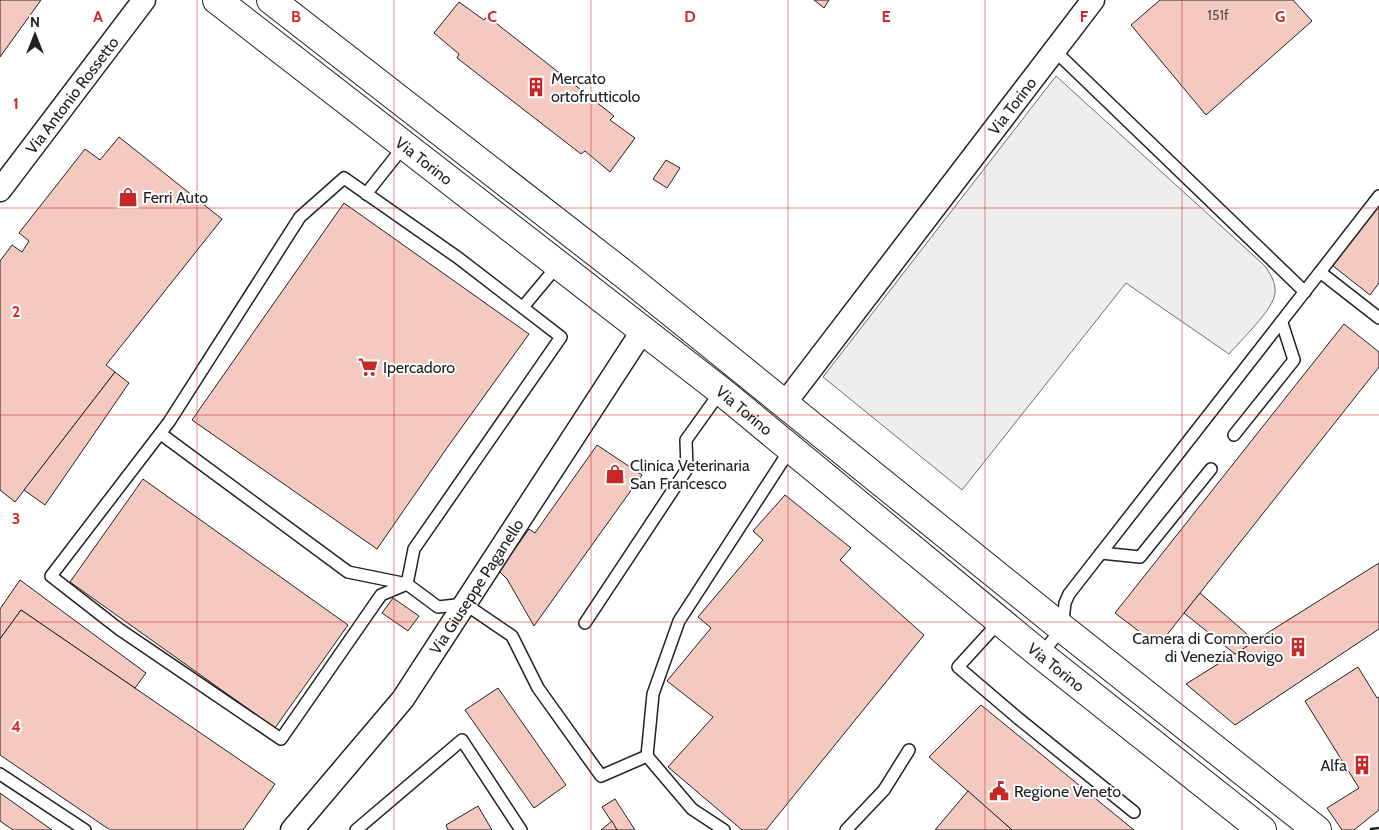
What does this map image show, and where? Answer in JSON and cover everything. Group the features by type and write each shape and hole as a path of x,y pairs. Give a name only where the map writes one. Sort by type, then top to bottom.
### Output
{"street":[{"name":"Via Antonio Rossetto","path":"0,190 144,0"},
{"name":"Via Torino","path":"217,0 721,391 1248,825"},
{"name":"Via Torino","path":"271,0 626,275 1062,628 1317,830"},
{"name":"Via Torino","path":"785,403 1093,0"},
{"name":"Via Giuseppe Paganello","path":"292,830 403,699 643,330"}],"lane":[{"path":"1054,50 1305,292"},
{"path":"366,194 404,146"},
{"path":"344,178 457,257 561,337 414,549 408,584 381,595 281,740 119,629 51,576 161,434 300,217 344,178"},
{"path":"1041,654 1062,628 1065,603 1069,594 1282,323 1379,196"},
{"path":"523,307 558,265"},
{"path":"1320,272 1377,311"},
{"path":"1234,435 1294,360 1282,323"},
{"path":"585,623 687,469 686,440 721,391"},
{"path":"161,434 348,572 408,584 438,607 465,604 512,636 538,688 601,776 647,756"},
{"path":"724,830 692,809 647,756 654,694 679,621 791,448"},
{"path":"1101,553 1140,557 1211,469"},
{"path":"1000,620 958,667 1134,812"},
{"path":"356,830 462,740 521,830"},
{"path":"846,830 884,790 909,750"},
{"path":"0,774 85,830"}],"shaded area":[{"path":"1056,76 1264,265 1274,281 1275,293 1263,316 1229,354 1126,283 962,490 823,377"}],"building":[{"path":"0,0 41,0 0,57"},
{"path":"814,0 829,0 824,8"},
{"path":"1160,0 1293,0 1312,21 1206,115 1131,25"},
{"name":"Mercato ortofrutticolo","path":"459,2 484,20 487,16 614,116 610,120 635,138 610,172 585,151 581,154 457,58 459,54 434,33"},
{"path":"119,137 222,219 106,365 115,372 15,502 0,490 0,261 12,245 22,252 29,241 19,233 85,149 100,160"},
{"path":"666,160 680,168 667,188 653,179"},
{"path":"1379,197 1379,283 1370,295 1328,262"},
{"name":"Ipercadoro","path":"344,203 529,334 377,549 192,420"},
{"path":"1344,324 1379,352 1379,367 1158,646 1115,613"},
{"path":"115,372 129,383 45,505 24,490"},
{"path":"597,445 642,475 534,626 507,579 499,571 529,529 535,533"},
{"path":"143,479 348,625 275,728 70,582"},
{"path":"785,495 851,548 840,560 924,635 766,830 742,830 668,767 713,717 667,681 711,628 698,617 763,540 753,531"},
{"name":"Camera di Commercio di Venezia Rovigo","path":"1379,563 1379,629 1235,725 1186,684"},
{"path":"20,580 146,673 135,688 21,610 0,639 0,609"},
{"path":"1200,593 1255,641 1235,654 1184,613"},
{"path":"393,598 419,616 408,631 382,613"},
{"path":"21,610 275,784 243,830 110,830 0,755 0,639"},
{"name":"Alfa","path":"1358,667 1377,698 1379,697 1379,810 1354,830 1342,830 1327,808 1359,788 1305,701"},
{"path":"498,688 566,785 534,808 465,710"},
{"path":"981,705 1134,830 1012,830 929,757"},
{"path":"968,791 1012,830 935,830"},
{"path":"0,793 52,830 13,830 0,821"},
{"path":"615,799 635,830 617,830 602,807"},
{"path":"478,806 492,830 448,830 446,825"},
{"path":"612,821 617,830 601,830"}],"wall":[{"path":"1371,829 1379,828"}],"place":[{"name":"Mercato ortofrutticolo","path":"536,87"},
{"name":"Ferri Auto","path":"128,197"},
{"name":"Ipercadoro","path":"368,367"},
{"name":"Clinica Veterinaria San Francesco","path":"615,474"},
{"name":"Camera di Commercio di Venezia Rovigo","path":"1298,647"},
{"name":"Alfa","path":"1362,765"},
{"name":"Regione Veneto","path":"999,791"}]}
